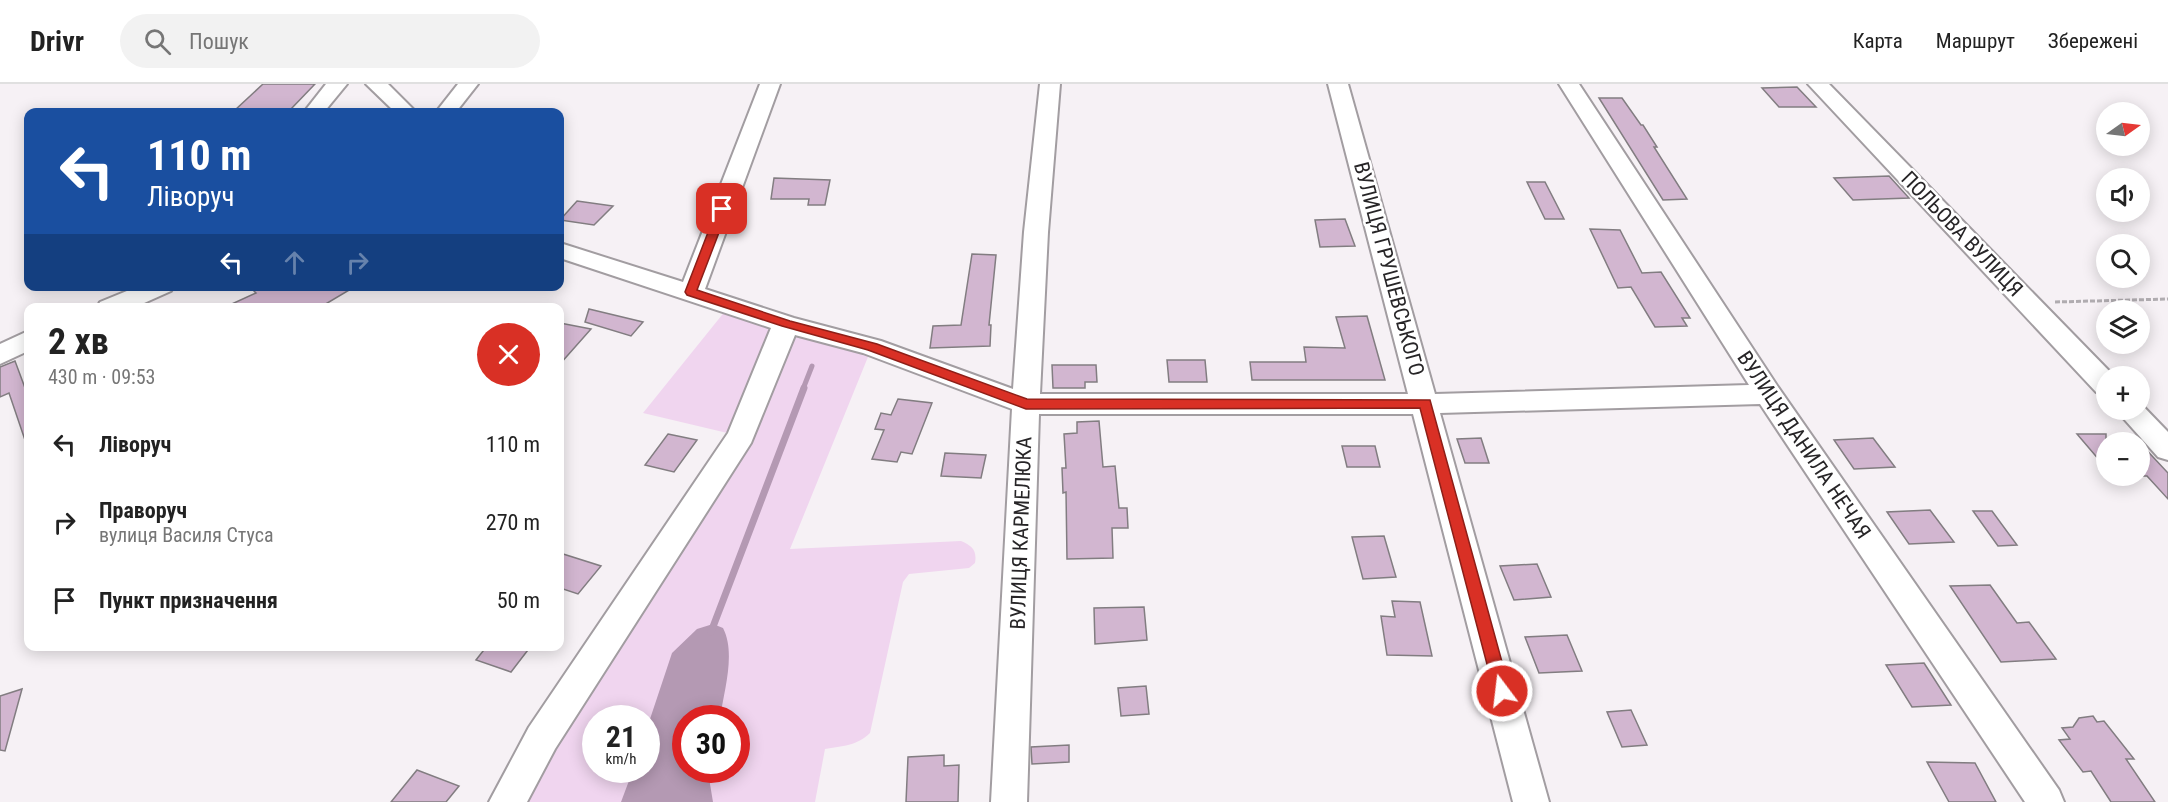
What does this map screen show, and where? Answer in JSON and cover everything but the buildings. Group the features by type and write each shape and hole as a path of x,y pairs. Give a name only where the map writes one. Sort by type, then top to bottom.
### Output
{"street":[{"path":"317,108 337,84"},
{"path":"376,84 402,108"},
{"path":"449,108 468,84"},
{"path":"691,292 770,84"},
{"name":"ВУЛИЦЯ КАРМЕЛЮКА","path":"1009,802 1026,404 1036,232 1050,84"},
{"name":"ВУЛИЦЯ ГРУШЕВСЬКОГО","path":"1338,84 1531,802"},
{"name":"ВУЛИЦЯ ДАНИЛА НЕЧАЯ","path":"1569,84 1768,394 2046,802"},
{"name":"ПОЛЬОВА ВУЛИЦЯ","path":"1818,84 2096,373"},
{"path":"564,251 786,324 872,347 1026,404 1425,404 1768,394"},
{"path":"121,303 150,291"},
{"path":"507,802 542,738 741,436 786,324"},
{"path":"0,355 24,342"},
{"path":"2140,420 2168,450"}],"path":[{"path":"2029,303 2168,299"}],"shaded area":[{"path":"730,305 872,347 790,549 961,541 975,552 975,563 969,568 909,574 903,582 870,733 855,743 825,749 815,802 507,802 740,436 643,413"},
{"path":"713,624 723,628 729,649 728,672 722,705 672,705 672,783 710,783 713,802 621,802 628,783 660,783 660,705 655,705 672,653 697,629"}],"waterway":[{"path":"803,389 812,366"},
{"path":"711,632 804,388"}],"route":[{"path":"722,209 691,292 786,324 872,347 1026,404 1425,404 1502,691"}]}
